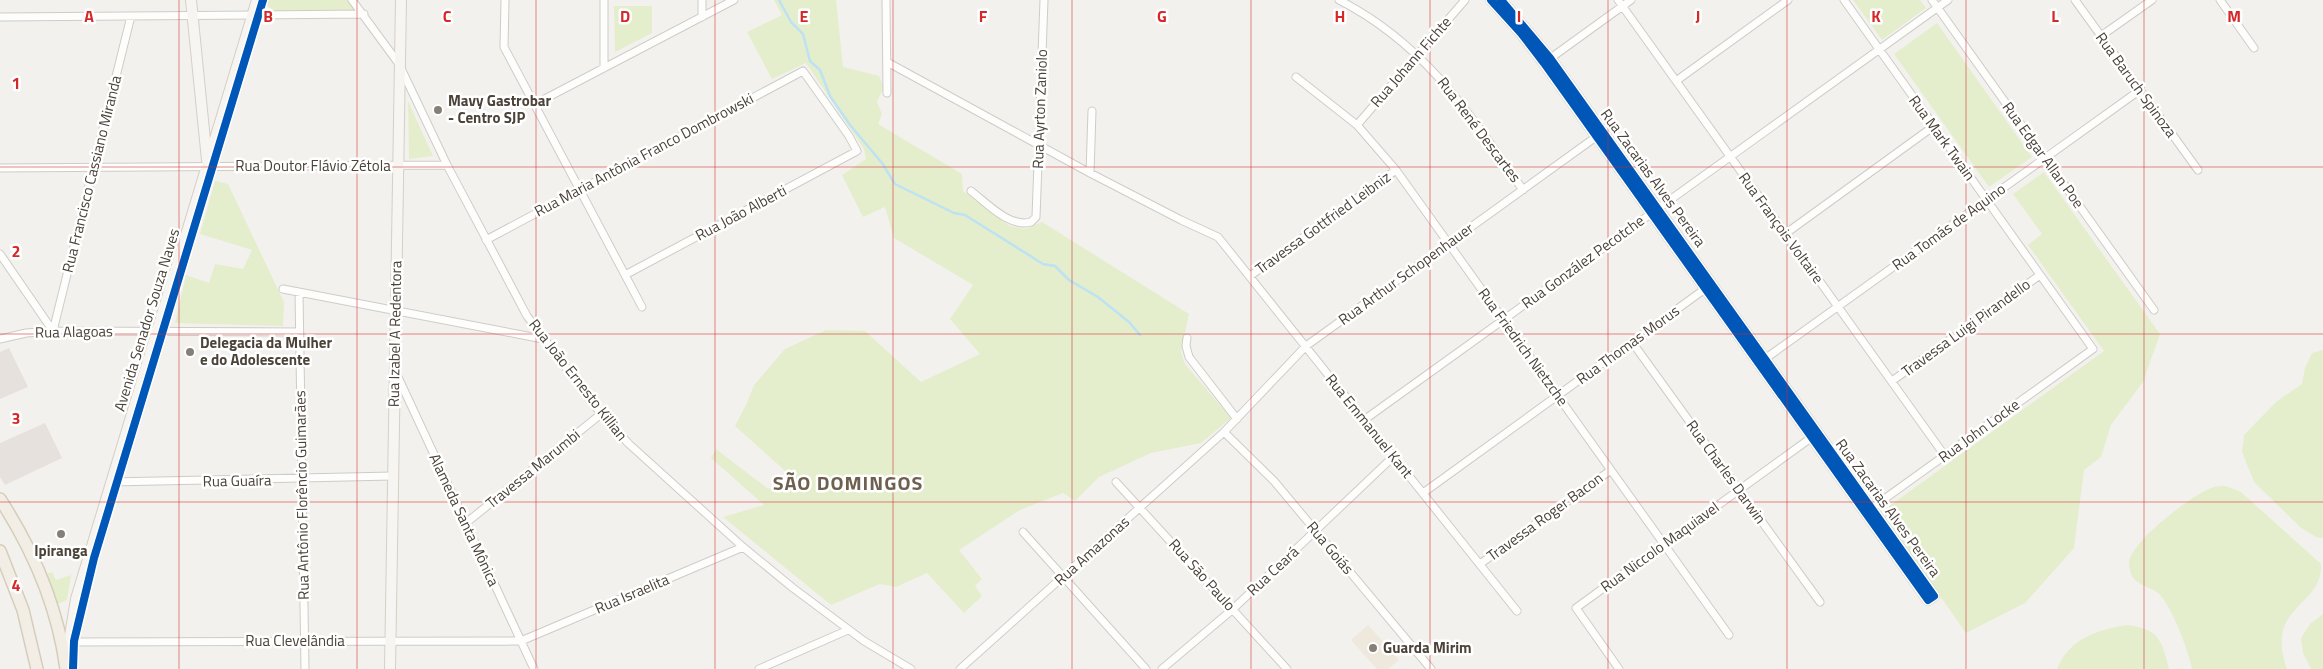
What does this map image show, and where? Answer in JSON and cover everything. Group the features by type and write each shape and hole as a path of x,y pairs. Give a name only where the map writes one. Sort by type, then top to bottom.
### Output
{"main road":[{"path":"191,0 208,166"},
{"name":"Avenida Senador Souza Naves","path":"67,669 76,599 257,0"},
{"name":"Rua Izabel A Redentora","path":"390,669 401,0"},
{"name":"Rua Zacarias Alves Pereira","path":"1491,0 1547,61"},
{"name":"Rua Zacarias Alves Pereira","path":"1501,0 1547,61 1869,511 1934,596 1928,600 1869,511"},
{"path":"0,499 23,537 39,572 51,605 67,669"},
{"path":"0,551 23,610 37,669"}],"street":[{"name":"Rua João Ernesto Killian","path":"352,0 400,64 447,165 516,298 543,339 600,414 629,444 743,547 848,630 911,669"},
{"path":"504,0 504,47 642,307"},
{"path":"604,0 604,68"},
{"path":"702,0 702,17"},
{"path":"535,104 734,0"},
{"path":"886,0 887,93"},
{"name":"Rua Ayrton Zaniolo","path":"971,190 998,212 1018,222 1031,222 1036,217 1044,0"},
{"name":"Rua René Descartes","path":"1339,0 1374,20 1418,55 1454,93 1523,190"},
{"name":"Rua Johann Fichte","path":"1357,125 1465,0"},
{"path":"1547,61 1620,3 1631,0"},
{"path":"1676,81 1788,0"},
{"name":"Rua Mark Twain","path":"1844,0 2093,349"},
{"name":"Rua Edgar Allan Poe","path":"1932,0 2154,310"},
{"name":"Rua González Pecotche","path":"1364,420 1948,0"},
{"name":"Rua Baruch Spinoza","path":"2075,0 2198,170"},
{"path":"2101,36 2152,0"},
{"path":"2220,0 2254,48"},
{"name":"Rua François Voltaire","path":"1620,3 1945,456"},
{"path":"0,18 364,14"},
{"name":"Rua Francisco Cassiano Miranda","path":"53,331 131,16"},
{"path":"887,62 1090,173 1092,111"},
{"name":"Rua João Alberti","path":"625,274 857,151 849,136 803,71"},
{"name":"Rua Maria Antônia Franco Dombrowski","path":"486,240 803,71"},
{"name":"Rua Friedrich Nietzche","path":"1296,77 1357,125 1396,170 1729,635"},
{"name":"Rua Tomás de Aquino","path":"1762,361 2140,90"},
{"path":"1786,234 1934,126"},
{"name":"Rua Arthur Schopenhauer","path":"1224,432 1306,346 1599,134"},
{"name":"Rua Doutor Flávio Zétola","path":"0,168 447,165"},
{"name":"Travessa Gottfried Leibniz","path":"1250,276 1396,170"},
{"name":"Rua Emmanuel Kant","path":"1090,173 1181,220 1212,233 1222,241 1517,611"},
{"path":"0,254 53,331"},
{"name":"Travessa Luigi Pirandello","path":"1892,381 2040,275"},
{"name":"Rua Thomas Morus","path":"1423,493 1708,286"},
{"path":"283,289 543,339"},
{"name":"Rua Antônio Florêncio Guimarães","path":"299,292 305,669"},
{"name":"Rua Alagoas","path":"0,338 26,333 53,331 299,332"},
{"path":"1187,338 1186,346 1189,357 1237,419"},
{"name":"Rua Charles Darwin","path":"1632,342 1820,602"},
{"name":"Rua John Locke","path":"1869,511 2093,349"},
{"name":"Alameda Santa Mônica","path":"395,371 534,669"},
{"name":"Travessa Marumbi","path":"466,524 600,414"},
{"name":"Rua Amazonas","path":"960,669 1224,432"},
{"name":"Rua Goiás","path":"1224,432 1274,481 1431,669"},
{"name":"Rua Niccolo Maquiavel","path":"1619,669 1576,608 1814,435"},
{"name":"Rua Ceará","path":"1162,669 1233,609 1394,456"},
{"name":"Travessa Roger Bacon","path":"1480,564 1611,470"},
{"name":"Rua Guaíra","path":"110,482 393,476"},
{"name":"Rua São Paulo","path":"1116,482 1287,669"},
{"path":"1022,532 1146,669"},
{"name":"Rua Israelita","path":"521,641 743,547"},
{"path":"759,669 848,630"},
{"name":"Rua Clevelândia","path":"69,642 521,641"}],"shaded area":[{"path":"9,348 28,387 0,399 0,352"},
{"path":"45,423 62,458 5,485 0,477 0,443"},
{"name":"Guarda Mirim","path":"1368,625 1399,660 1388,669 1377,669 1351,640"}],"green space":[{"path":"266,0 348,0 355,10 274,12 265,3"},
{"path":"774,0 836,0 843,67 879,76 884,87 877,102 882,114 878,124 962,174 963,191 1010,226 1025,229 1042,222 1189,314 1181,352 1185,364 1231,418 1201,443 1151,453 1099,477 1075,501 1063,493 1020,510 959,550 982,579 975,586 982,596 964,613 927,573 896,587 880,584 831,605 723,517 764,505 711,458 716,449 767,488 778,490 789,477 782,468 735,426 754,385 785,349 826,330 865,331 921,382 980,354 950,319 973,285 894,238 885,207 863,217 842,175 866,159 864,149 806,63 772,79 747,32 782,15"},
{"path":"1853,0 1920,0 1926,8 1882,40"},
{"path":"614,6 652,6 652,33 615,52"},
{"path":"1937,23 2032,157 1989,187 1894,54"},
{"path":"408,101 433,156 409,159"},
{"path":"2044,172 2160,334 2143,382 2111,425 2101,457 2084,470 2074,548 2025,603 1966,633 1881,512 2104,351 2028,245 2042,234 2013,194"},
{"path":"215,181 228,184 284,302 283,326 175,323 186,275 209,283 215,264 243,269 252,250 200,234"},
{"path":"2323,350 2323,538 2316,537 2301,528 2254,482 2242,452 2244,435 2277,401 2302,384 2305,368 2312,353"},
{"path":"2226,486 2241,492 2321,564 2319,578 2313,590 2288,619 2283,631 2282,648 2287,669 2192,669 2179,629 2163,599 2155,591 2136,581 2131,574 2129,563 2132,554 2150,532 2177,509 2202,492 2213,487"},
{"path":"52,572 56,580 71,575 67,600 55,605 44,575"},
{"path":"2323,614 2323,669 2311,669 2303,653 2301,638 2310,624"},
{"path":"2127,625 2146,629 2157,637 2164,650 2169,669 2057,669 2062,659 2076,643 2094,633"}],"waterway":[{"path":"779,0 791,22 803,34 810,61 820,70 830,96 850,125 882,163 895,184 954,213 965,215 1043,264 1055,266 1069,280 1098,297 1129,322 1140,335"}],"cycle path":[{"path":"73,669 74,641 94,558 263,0"},
{"path":"1491,0 1521,33 1544,63 1928,600 1934,596 1550,58 1501,0"}],"place":[{"name":"Mavy Gastrobar - Centro SJP","path":"438,110"},
{"name":"Delegacia da Mulher e do Adolescente","path":"190,352"},
{"name":"Ipiranga","path":"61,534"},
{"name":"Guarda Mirim","path":"1373,648"}],"district":[{"name":"SÃO DOMINGOS","path":"848,483"}]}
